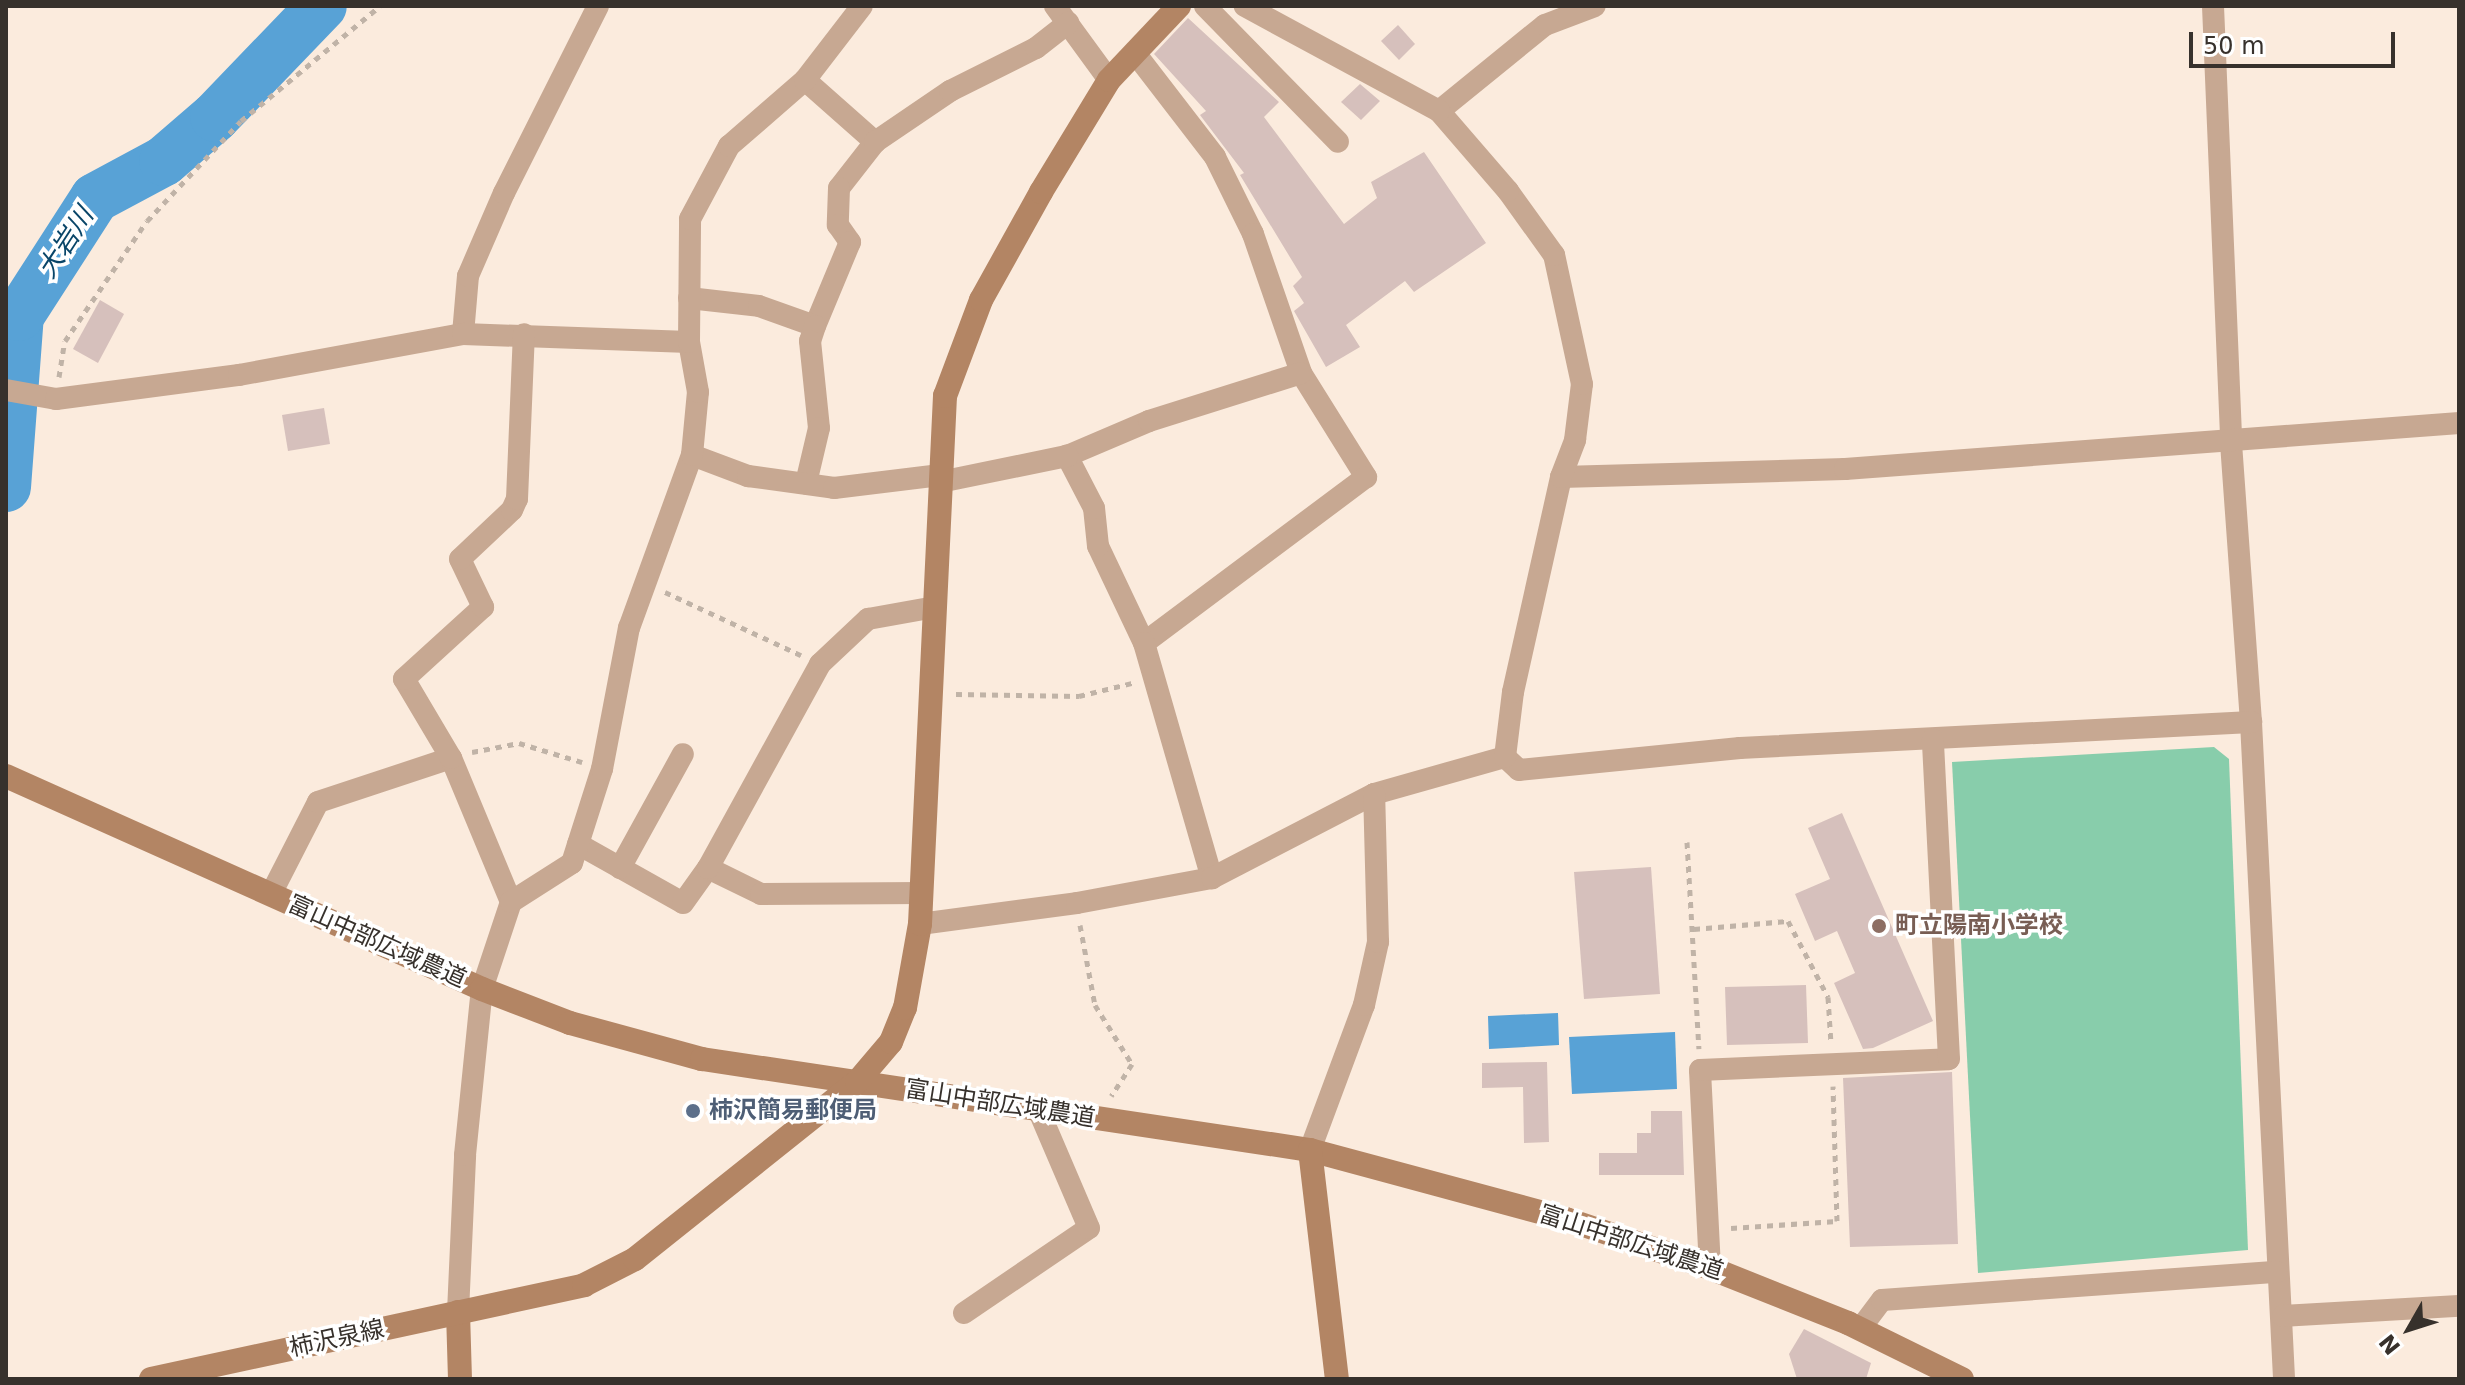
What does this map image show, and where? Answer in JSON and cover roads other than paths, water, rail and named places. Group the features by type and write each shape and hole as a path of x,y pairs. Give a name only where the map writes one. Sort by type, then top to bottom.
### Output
{"street":[{"path":"463,334 468,276 504,193 598,6"},
{"path":"460,1379 458,1312 465,1155 482,989 511,902 572,863 602,769 629,628 692,455 698,392 689,342 690,219 729,146 805,80 862,6"},
{"name":"柿沢泉線","path":"151,1379 584,1285 635,1259 857,1082 891,1042 905,1008 920,924 945,396 981,300 1109,80 1179,6"},
{"path":"1205,6 1338,142"},
{"path":"1245,6 1439,111 1508,191 1554,255 1582,384 1575,440 1561,477 1513,692 1505,757"},
{"path":"1439,111 1545,25 1595,6"},
{"path":"2213,6 2231,443 2251,722 2284,1379"},
{"path":"806,483 819,428 810,341 850,242 838,225 839,188 875,142 950,91 1036,48 1061,15 1109,80"},
{"path":"1135,53 1215,157 1253,234 1301,373 1366,477 1144,643"},
{"path":"805,80 875,142"},
{"path":"689,298 759,306 815,326"},
{"path":"6,390 56,399 239,375 463,334 689,342"},
{"path":"511,902 451,758 404,679 483,607 460,559 517,499 524,334"},
{"path":"692,455 748,476 834,488 940,478 1067,456 1149,421 1301,373"},
{"path":"1561,477 1845,469 2231,443 2459,423"},
{"path":"1067,456 1094,508 1098,546 1144,643 1212,878"},
{"path":"578,844 683,903 708,868 820,664 868,619 935,607"},
{"path":"1505,757 1519,770 1740,748 2251,722"},
{"path":"1710,1268 1700,1070 1949,1059 1933,739"},
{"path":"620,868 683,754"},
{"path":"920,924 1077,903 1212,878 1374,794 1505,757"},
{"path":"271,894 318,802 451,758"},
{"name":"富山中部広域農道","path":"6,776 482,989 570,1023 702,1059 1310,1150 1566,1219 1710,1268 1860,1329 1962,1379"},
{"path":"1337,1379 1310,1150 1364,1005 1378,942 1374,794"},
{"path":"708,868 761,894 922,893"},
{"path":"964,1313 1089,1228 1038,1109"},
{"path":"1860,1329 1882,1300 2277,1272"},
{"path":"2283,1316 2459,1306"}],"water":[{"path":"1558,1013 1559,1045 1489,1049 1488,1016"},
{"path":"1675,1032 1677,1089 1572,1094 1569,1037"}],"waterway":[{"name":"大岩川","path":"6,487 19,316 95,198 164,161 215,117 322,6"},
{"path":"6,295 19,316"}],"place":[{"name":"町立陽南小学校","path":"1879,926"},
{"name":"柿沢簡易郵便局","path":"693,1111"}]}
